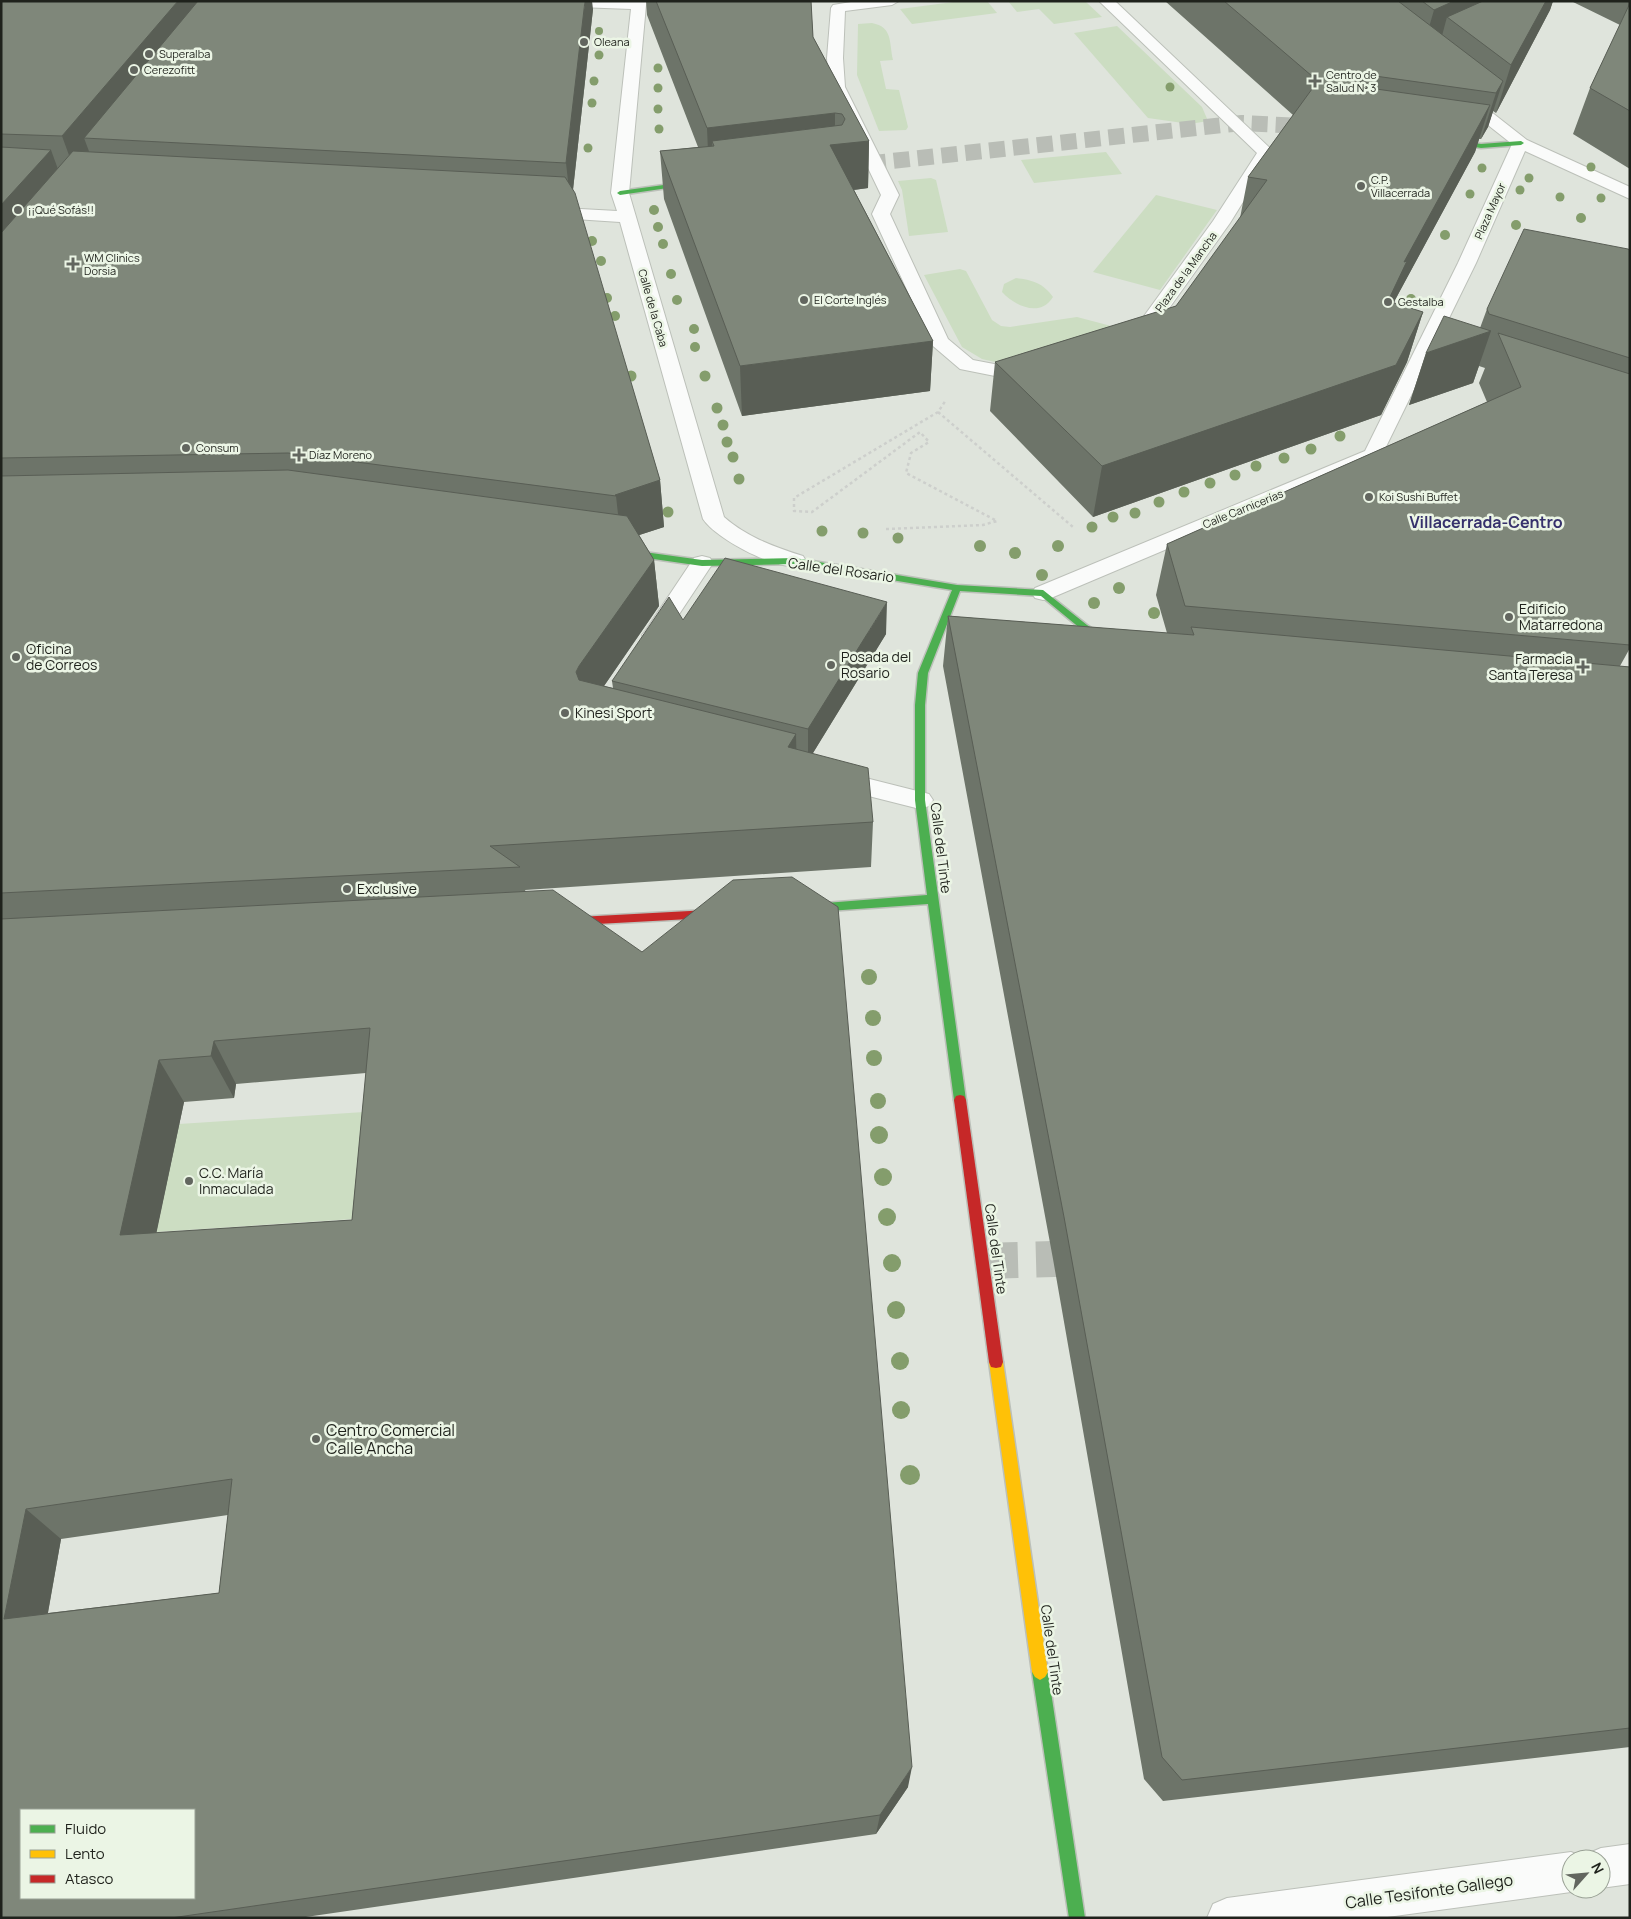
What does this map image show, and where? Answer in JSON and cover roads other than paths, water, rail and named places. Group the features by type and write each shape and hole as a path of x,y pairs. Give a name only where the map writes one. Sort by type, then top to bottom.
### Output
{"street":[{"path":"525,1 640,3"},
{"name":"Plaza de la Mancha","path":"1106,1 1266,152 1221,223 1138,338 1119,343"},
{"path":"881,2 838,8 835,58 837,87 890,196 881,214 892,242 940,342 967,365 1015,374 1043,366"},
{"name":"Calle de la Caba","path":"640,3 620,193 714,519 728,534 750,546 795,561"},
{"path":"1452,88 1521,143 1630,194"},
{"path":"1433,139 1481,146 1521,143"},
{"name":"Plaza Mayor","path":"1458,279 1521,143"},
{"path":"620,193 715,180"},
{"path":"530,212 627,217"},
{"name":"Calle Carnicerías","path":"1043,593 1374,455 1431,359 1458,279"},
{"name":"Calle del Rosario","path":"600,549 702,563 795,561 957,588 1043,593"},
{"path":"641,654 702,563"},
{"name":"Calle del Tinte","path":"957,588 923,674 920,705 920,800 1065,1848 1077,1918"},
{"path":"1043,593 1084,627 1122,652"},
{"path":"816,774 920,800"},
{"path":"789,910 933,899"},
{"path":"550,923 739,913"},
{"path":"1611,1867 1630,1864"},
{"name":"Calle Tesifonte Gallego","path":"1227,1918 1561,1873"}],"tunnel":[{"path":"846,166 1242,123 1323,127"},
{"path":"982,1261 1090,1258"}],"place":[{"name":"Oleana","path":"584,42"},
{"name":"Superalba","path":"149,54"},
{"name":"Cerezofitt","path":"134,70"},
{"name":"Centro de Salud Nº 3","path":"1315,81"},
{"name":"C.P. Villacerrada","path":"1361,186"},
{"name":"¡¡Qué Sofás!!","path":"18,210"},
{"name":"WM Clinics Dorsia","path":"73,264"},
{"name":"El Corte Inglés","path":"804,300"},
{"name":"Gestalba","path":"1388,302"},
{"name":"Consum","path":"186,448"},
{"name":"Díaz Moreno","path":"299,455"},
{"name":"Koi Sushi Buffet","path":"1369,497"},
{"name":"Edificio Matarredona","path":"1509,617"},
{"name":"Oficina de Correos","path":"16,657"},
{"name":"Posada del Rosario","path":"831,665"},
{"name":"Farmacia Santa Teresa","path":"1583,667"},
{"name":"Kinesi Sport","path":"565,713"},
{"name":"Exclusive","path":"347,889"},
{"name":"C.C. María Inmaculada","path":"189,1181"},
{"name":"Centro Comercial Calle Ancha","path":"316,1439"}],"district":[{"name":"Villacerrada-Centro","path":"1486,522"}]}
